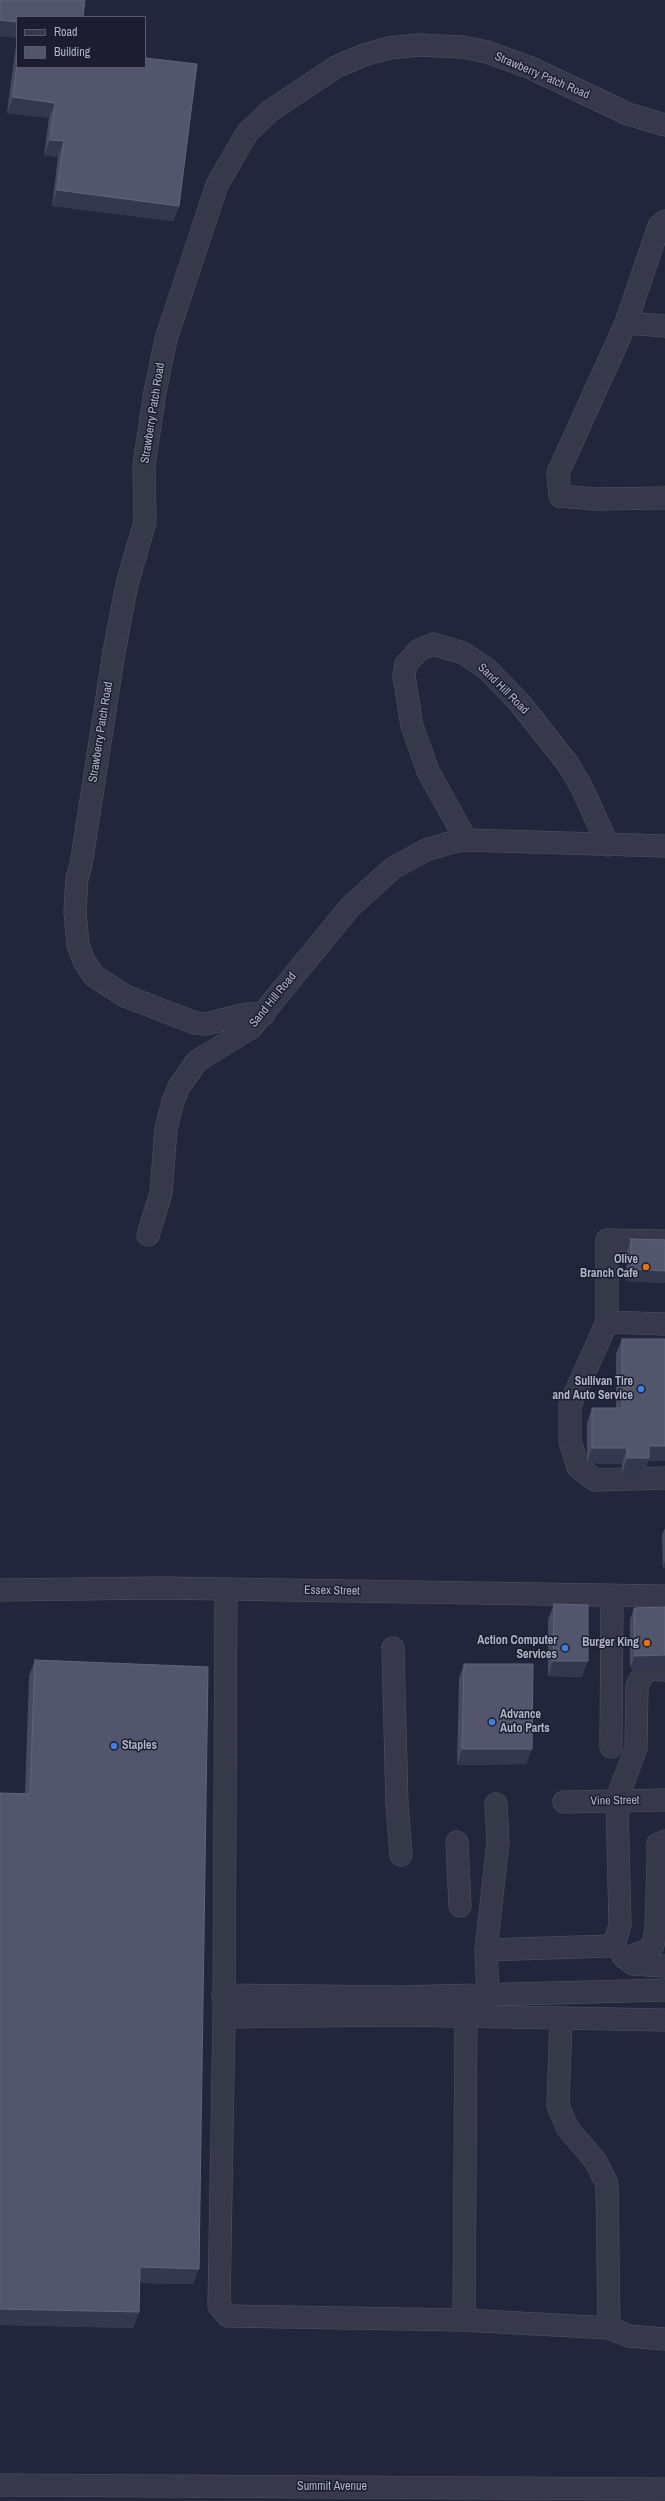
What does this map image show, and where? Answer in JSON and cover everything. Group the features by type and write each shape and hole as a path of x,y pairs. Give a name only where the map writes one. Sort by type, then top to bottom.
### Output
{"street":[{"name":"Strawberry Patch Road","path":"264,1014 247,1014 206,1024 195,1023 125,996 94,976 84,961 78,945 75,912 77,878 81,865 114,652 127,584 145,522 144,465 155,392 166,339 217,185 247,133 270,110 336,66 364,54 389,48 418,45 462,47 487,52 531,68 628,114 665,125"},
{"path":"665,221 659,226 626,323 558,473 560,496 595,499 665,498"},
{"path":"626,323 665,326"},
{"name":"Sand Hill Road","path":"466,840 428,771 412,726 404,676 406,664 419,650 433,644 463,652 487,669 519,702 568,764 582,788 608,844"},
{"name":"Sand Hill Road","path":"148,1235 160,1193 166,1129 180,1085 196,1061 247,1032 264,1014 297,971 367,890 409,858 426,850 453,842 466,840 665,846"},
{"path":"665,1241 607,1240 607,1322 570,1405 570,1441 578,1467 595,1480 665,1478"},
{"path":"607,1322 665,1324"},
{"path":"226,1589 224,2017 219,2306 228,2316 464,2320 609,2328 629,2336 665,2339"},
{"name":"Essex Street","path":"0,1590 226,1589 665,1596"},
{"path":"611,1747 612,1596"},
{"path":"393,1648 397,1804 401,1856"},
{"path":"665,1670 651,1669 644,1673 637,1686 636,1748 617,1799 620,1925 616,1939 617,1952 633,1964 665,1966"},
{"name":"Vine Street","path":"564,1802 617,1799 665,1800"},
{"path":"488,1994 486,1950 498,1842 496,1804"},
{"path":"486,1950 646,1952 653,1945 656,1929 661,1861 658,1844 665,1841"},
{"path":"457,1842 460,1906"},
{"path":"224,2017 401,2006 488,1994 665,1990"},
{"path":"223,1995 401,2006 466,2017 665,2020"},
{"path":"464,2320 466,2017"},
{"path":"561,2018 558,2106 568,2129 595,2160 607,2184 609,2328"},
{"name":"Summit Avenue","path":"0,2485 665,2489"}],"building":[{"path":"0,0 85,0 83,16 16,16 16,22 0,20"},
{"path":"146,58 197,64 179,206 57,190 64,141 50,140 55,103 13,97 17,68 146,68"},
{"path":"631,1239 665,1240 665,1271 631,1269"},
{"name":"Sullivan Tire and Auto Service","path":"622,1339 665,1339 665,1446 649,1446 649,1458 627,1458 627,1448 592,1448 592,1408 622,1408"},
{"name":"Action Computer Services","path":"554,1604 588,1605 588,1661 553,1661"},
{"name":"Burger King","path":"665,1607 665,1655 635,1656 634,1608"},
{"path":"35,1660 208,1667 199,2269 140,2267 139,2312 0,2309 0,1793 30,1794"},
{"name":"Advance Auto Parts","path":"464,1664 533,1664 532,1749 462,1749"}],"place":[{"name":"Olive Branch Cafe","path":"646,1267"},
{"name":"Sullivan Tire and Auto Service","path":"641,1389"},
{"name":"Burger King","path":"647,1643"},
{"name":"Action Computer Services","path":"565,1648"},
{"name":"Advance Auto Parts","path":"492,1722"},
{"name":"Staples","path":"114,1746"}]}
